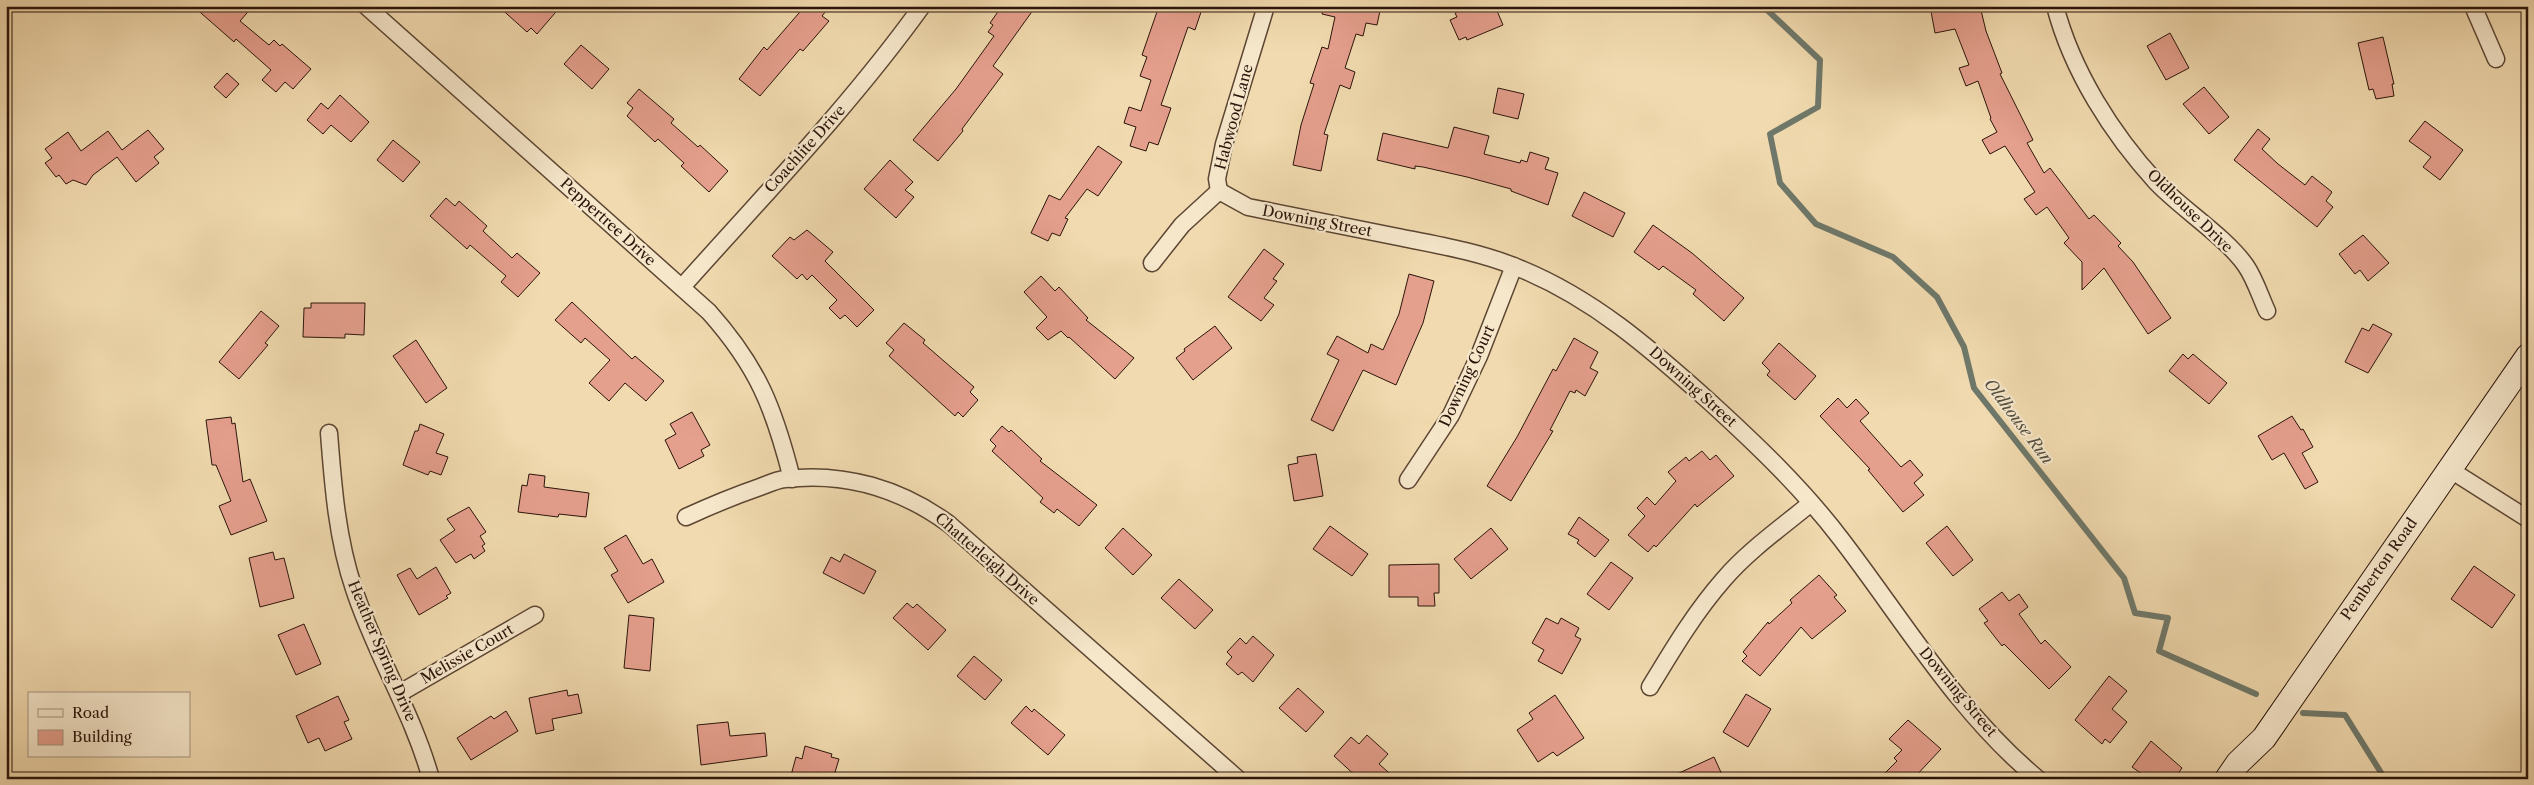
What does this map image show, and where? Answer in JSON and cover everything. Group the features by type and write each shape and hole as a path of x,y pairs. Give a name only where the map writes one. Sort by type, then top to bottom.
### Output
{"street":[{"name":"Peppertree Drive","path":"366,6 682,287 726,331 751,366 778,425 792,479"},
{"name":"Coachlite Drive","path":"682,287 847,103 887,55 922,6"},
{"name":"Habwood Lane","path":"1152,263 1182,225 1219,191 1217,179 1224,144 1266,6"},
{"name":"Oldhouse Drive","path":"2055,6 2062,30 2077,65 2096,101 2126,146 2157,183 2245,264 2266,311"},
{"path":"2473,6 2496,60"},
{"name":"Downing Street","path":"1219,191 1248,207 1454,248 1514,266 1552,283 1597,308 1650,348 1763,450 1811,502 1841,538 1938,670 2027,775"},
{"name":"Downing Court","path":"1408,480 1451,415 1479,356 1514,266"},
{"name":"Pemberton Road","path":"2227,779 2238,763 2264,738 2528,356"},
{"name":"Heather Spring Drive","path":"329,433 339,521 354,590 400,693 426,758 431,779"},
{"path":"2449,469 2528,519"},
{"name":"Chatterleigh Drive","path":"686,517 734,496 784,479 853,480 886,489 928,508 957,530 1238,779"},
{"path":"1650,687 1681,634 1724,578 1744,558 1811,502"},
{"name":"Melissie Court","path":"400,693 534,615"}],"building":[{"path":"193,6 253,6 240,21 269,45 274,40 280,46 282,44 311,69 293,89 285,82 276,92 262,80 271,70 236,39 234,42"},
{"path":"498,6 561,6 537,34 531,28 527,32"},
{"path":"805,6 830,6 822,16 829,21 803,51 800,49 760,96 739,79 764,47 767,50"},
{"path":"1002,6 1036,6 993,66 1003,74 962,129 963,131 938,161 913,140 956,89 994,36 988,32 993,25 990,23"},
{"path":"1159,6 1203,6 1195,30 1188,27 1161,105 1171,108 1158,145 1149,142 1146,151 1130,146 1136,127 1124,123 1129,107 1141,111 1151,80 1140,76 1147,57 1142,55"},
{"path":"1323,6 1381,6 1377,25 1366,23 1363,36 1356,34 1345,68 1355,72 1350,89 1340,85 1324,134 1328,135 1321,171 1293,165 1301,125 1314,84 1310,83 1322,47 1328,49 1335,17 1322,14"},
{"path":"1470,6 1495,6 1503,25 1467,40 1466,37 1459,40 1450,20 1457,17 1455,13"},
{"path":"1930,6 1980,6 1986,31 2002,73 2000,74 2033,140 2027,143 2044,173 2050,168 2089,219 2094,215 2121,243 2118,246 2133,262 2171,318 2148,334 2104,268 2082,290 2082,262 2064,243 2069,238 2047,207 2036,215 2024,199 2035,192 2005,146 1990,154 1982,140 1997,132 1990,119 1978,81 1966,86 1959,68 1969,65 1955,29 1935,33"},
{"path":"2170,33 2189,68 2166,80 2147,46"},
{"path":"2383,37 2394,84 2392,84 2394,96 2376,99 2373,89 2369,90 2358,43"},
{"path":"581,45 609,69 592,89 564,64"},
{"path":"227,73 239,84 226,98 214,87"},
{"path":"2204,87 2229,117 2209,134 2183,104"},
{"path":"1498,88 1524,94 1518,119 1493,113"},
{"path":"639,89 674,119 671,123 698,147 700,145 728,171 709,192 681,166 684,163 658,139 655,142 627,116 633,108 627,103"},
{"path":"340,95 369,122 351,142 331,125 323,134 307,120 321,103 328,109"},
{"path":"2425,121 2463,150 2440,180 2423,167 2431,157 2409,141"},
{"path":"1454,127 1489,136 1484,154 1520,163 1521,160 1527,162 1530,152 1549,158 1545,169 1558,173 1548,205 1511,191 1511,189 1467,177 1423,167 1415,166 1415,169 1377,160 1383,133 1448,148"},
{"path":"2258,129 2270,139 2262,149 2278,164 2305,185 2312,176 2332,192 2326,201 2333,207 2317,227 2234,160"},
{"path":"148,130 164,149 154,157 159,163 136,182 117,157 93,175 86,185 73,180 66,184 59,175 56,177 45,163 52,158 45,149 68,132 81,151 108,131 122,150"},
{"path":"393,140 420,162 403,182 377,160"},
{"path":"1098,146 1122,162 1098,196 1087,189 1065,218 1068,219 1060,236 1052,233 1048,241 1031,233 1049,195 1060,200"},
{"path":"890,160 913,182 905,190 914,197 896,218 864,189"},
{"path":"1584,192 1625,213 1613,237 1572,216"},
{"path":"446,198 455,206 459,201 487,226 483,231 512,258 517,253 540,273 518,297 501,282 506,276 470,245 467,249 430,216"},
{"path":"1653,225 1692,253 1744,298 1724,321 1693,294 1696,290 1663,266 1659,270 1634,252"},
{"path":"807,230 833,252 825,261 874,310 857,327 845,315 840,319 829,308 837,300 812,275 807,280 802,274 797,279 772,256 790,237 794,240"},
{"path":"2363,235 2389,263 2368,281 2360,270 2355,274 2339,254"},
{"path":"1264,249 1284,264 1273,279 1277,281 1264,298 1274,305 1261,321 1228,297"},
{"path":"1409,274 1434,281 1423,323 1396,385 1363,370 1333,431 1311,420 1339,360 1327,354 1337,336 1368,353 1371,344 1383,350 1399,314"},
{"path":"1041,276 1055,291 1059,287 1088,318 1086,320 1134,358 1115,379 1061,331 1048,340 1036,328 1047,317 1024,292"},
{"path":"572,302 632,359 635,356 664,381 646,401 625,383 609,401 589,383 610,360 585,338 581,343 555,320"},
{"path":"311,303 365,303 364,335 345,334 345,338 303,337 304,308 311,308"},
{"path":"261,311 279,326 265,343 268,345 239,379 219,362"},
{"path":"904,323 925,340 923,343 974,387 970,392 978,400 963,417 958,412 955,416 889,356 894,350 886,343"},
{"path":"2373,324 2392,334 2368,373 2345,362 2362,328 2369,331"},
{"path":"1215,326 1232,348 1193,380 1176,358 1185,351 1184,349"},
{"path":"1574,338 1598,352 1590,368 1598,372 1585,396 1576,390 1575,393 1570,391 1550,430 1553,431 1511,501 1487,486 1517,437 1553,369 1556,371"},
{"path":"416,340 447,388 426,403 393,356"},
{"path":"1779,343 1816,376 1795,400 1767,375 1770,371 1762,363"},
{"path":"2183,354 2188,359 2193,354 2227,383 2209,404 2169,371"},
{"path":"1838,398 1847,408 1856,399 1869,413 1860,421 1901,467 1910,460 1923,475 1914,483 1924,495 1903,512 1868,470 1870,469 1820,416"},
{"path":"692,412 710,445 701,450 704,456 679,469 665,440 676,434 670,424"},
{"path":"2292,416 2301,430 2303,429 2313,447 2302,453 2318,482 2305,489 2284,453 2272,460 2258,436"},
{"path":"231,417 232,424 235,423 243,482 250,479 267,521 231,535 219,506 231,501 216,465 212,465 206,420"},
{"path":"420,424 444,434 436,453 448,457 441,475 430,471 428,475 403,465 415,431 418,431"},
{"path":"1002,426 1009,432 1011,430 1042,459 1040,461 1097,505 1079,526 1057,509 1054,513 1040,502 1043,498 992,451 996,446 990,440"},
{"path":"1702,451 1710,460 1716,455 1734,476 1697,507 1695,504 1656,547 1654,545 1648,552 1628,535 1645,516 1637,508 1647,497 1655,505 1676,481 1668,472 1686,457 1689,461"},
{"path":"1316,454 1323,496 1294,501 1288,465 1298,463 1297,457"},
{"path":"529,474 545,476 544,487 589,493 586,517 559,514 558,517 518,512 522,485 527,486"},
{"path":"469,507 486,532 480,536 485,544 482,546 485,551 474,559 471,554 456,563 440,540 455,530 447,519"},
{"path":"1579,517 1609,540 1595,557 1577,543 1579,540 1568,534"},
{"path":"1330,526 1368,554 1352,576 1313,549"},
{"path":"1947,526 1973,560 1953,576 1926,543"},
{"path":"1123,528 1152,555 1133,575 1105,548"},
{"path":"1491,528 1508,549 1471,579 1454,559"},
{"path":"626,535 643,564 652,559 664,582 628,603 611,575 618,571 604,548"},
{"path":"273,552 275,560 284,558 294,598 260,607 249,558"},
{"path":"844,554 876,571 864,594 823,573 831,557 840,562"},
{"path":"1611,562 1633,578 1609,610 1587,594"},
{"path":"1439,564 1439,593 1434,593 1435,606 1418,606 1418,597 1389,597 1389,565"},
{"path":"2474,566 2515,595 2492,628 2451,599"},
{"path":"436,567 451,593 446,596 448,598 419,615 397,575 410,568 417,579"},
{"path":"1819,575 1837,595 1834,597 1846,611 1812,639 1801,627 1760,676 1742,661 1747,656 1743,652 1768,622 1769,624 1792,603 1790,600"},
{"path":"1179,579 1213,610 1195,629 1161,598"},
{"path":"2002,592 2009,601 2019,594 2028,607 2019,614 2041,644 2045,640 2071,667 2049,689 2004,644 2002,646 1984,623 1988,621 1979,609"},
{"path":"907,603 913,608 917,604 946,630 928,650 893,618"},
{"path":"629,615 654,618 650,671 624,668"},
{"path":"1546,618 1558,624 1561,618 1579,628 1575,636 1581,639 1562,674 1538,661 1544,650 1532,643"},
{"path":"304,624 321,664 296,675 278,635"},
{"path":"1253,636 1274,655 1253,682 1242,672 1238,675 1226,664 1232,657 1227,652 1240,638 1246,644"},
{"path":"974,656 1002,680 985,700 957,676"},
{"path":"2109,676 2127,691 2112,709 2127,722 2110,743 2105,739 2102,744 2075,720"},
{"path":"1298,688 1324,712 1306,732 1279,708"},
{"path":"567,690 568,696 578,694 582,713 552,719 554,730 536,734 529,698"},
{"path":"1746,694 1771,709 1748,747 1723,732"},
{"path":"1555,695 1584,738 1557,756 1553,752 1538,762 1517,730 1533,719 1529,713"},
{"path":"338,696 349,720 344,722 352,739 325,751 319,738 308,743 296,716"},
{"path":"1026,706 1032,712 1034,709 1065,735 1048,755 1011,723"},
{"path":"506,711 518,731 471,760 457,738 491,716 494,719"},
{"path":"1908,720 1941,749 1913,779 1879,779 1897,761 1894,758 1902,750 1889,739"},
{"path":"728,722 730,736 765,733 767,756 701,765 697,725"},
{"path":"1367,735 1388,754 1379,764 1396,779 1359,779 1334,756 1351,737 1359,744"},
{"path":"2151,741 2182,768 2174,779 2149,779 2132,767"},
{"path":"805,746 832,754 831,757 839,759 833,779 790,779 796,757 802,759"},
{"path":"1714,757 1724,779 1666,779"}],"waterway":[{"name":"Oldhouse Run","path":"1763,6 1820,60 1818,107 1770,134 1780,183 1816,224 1893,257 1937,297 1964,347 1974,388 2124,578 2135,613 2168,618 2159,651 2256,694"},
{"name":"Oldhouse Run","path":"2303,713 2345,715 2385,779"}]}
